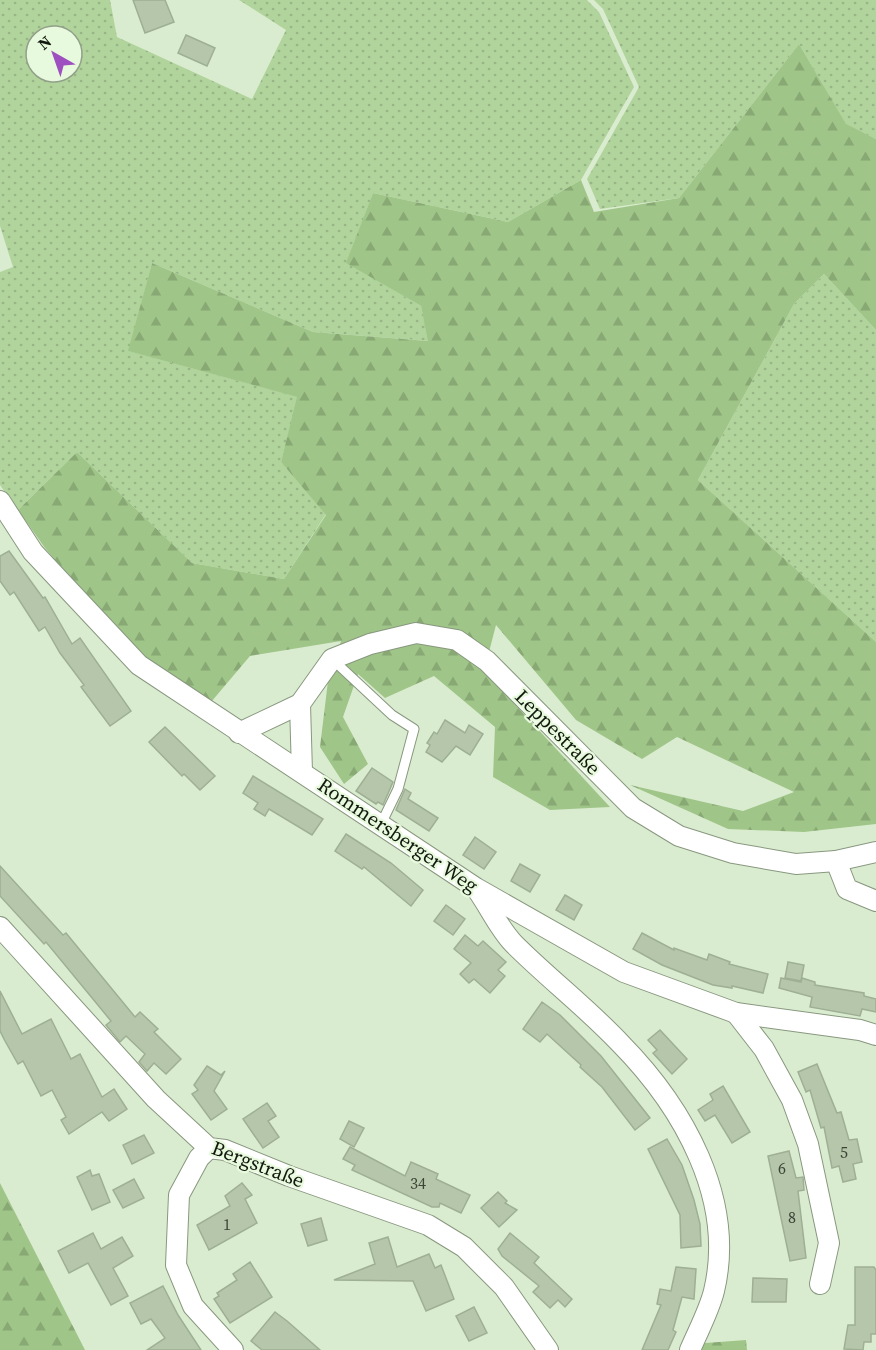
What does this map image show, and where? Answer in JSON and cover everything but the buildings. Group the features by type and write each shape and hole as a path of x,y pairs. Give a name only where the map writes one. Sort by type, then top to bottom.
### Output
{"street":[{"name":"Rommersberger Weg","path":"0,501 33,552 139,665 476,888 624,972 736,1013 860,1030 876,1035"},
{"name":"Leppestraße","path":"332,659 370,644 416,633 457,640 487,661 633,808 679,836 733,853 796,864 836,861 876,852"},
{"path":"239,733 300,704 332,659"},
{"path":"300,704 302,772"},
{"path":"836,861 847,889 876,901"},
{"path":"476,888 512,942 622,1044 669,1100 704,1167 718,1212 719,1250 714,1291 690,1350"},
{"name":"Bergstraße","path":"0,927 156,1100 209,1148 225,1150 288,1176 428,1225 464,1247 504,1287 548,1350"},
{"path":"736,1013 764,1049 781,1079 792,1100 808,1144 829,1243 820,1284"},
{"path":"209,1148 199,1158 179,1196 176,1265 193,1306 233,1350"}],"lane":[{"path":"332,659 392,715 414,729 398,789 381,824"}],"green space":[{"path":"0,0 110,0 117,37 252,99 286,30 239,0 587,0 599,12 634,87 581,180 508,222 373,193 347,263 421,306 429,341 313,332 152,263 129,351 298,397 281,462 326,514 284,579 192,563 77,452 18,510 0,485 0,272 13,267 0,226"},
{"path":"594,0 876,0 876,139 846,125 799,44 679,198 600,209 587,179 639,87 603,9"},
{"path":"799,44 846,124 876,139 876,330 824,274 794,304 698,480 876,642 876,824 804,832 728,829 630,785 743,811 794,792 677,737 642,759 576,720 496,625 484,671 610,807 550,810 493,777 495,727 434,676 385,698 358,674 343,717 368,764 344,784 320,747 328,681 341,641 250,656 206,708 139,661 45,548 18,510 77,452 192,563 284,579 326,515 281,462 297,397 128,351 152,263 313,332 428,341 421,306 346,263 373,193 508,222 581,180 594,212 679,198"},
{"path":"824,274 876,330 876,642 698,480 794,304"},
{"path":"0,1183 85,1350 0,1350"},
{"path":"746,1340 747,1350 689,1350 692,1344"}]}
